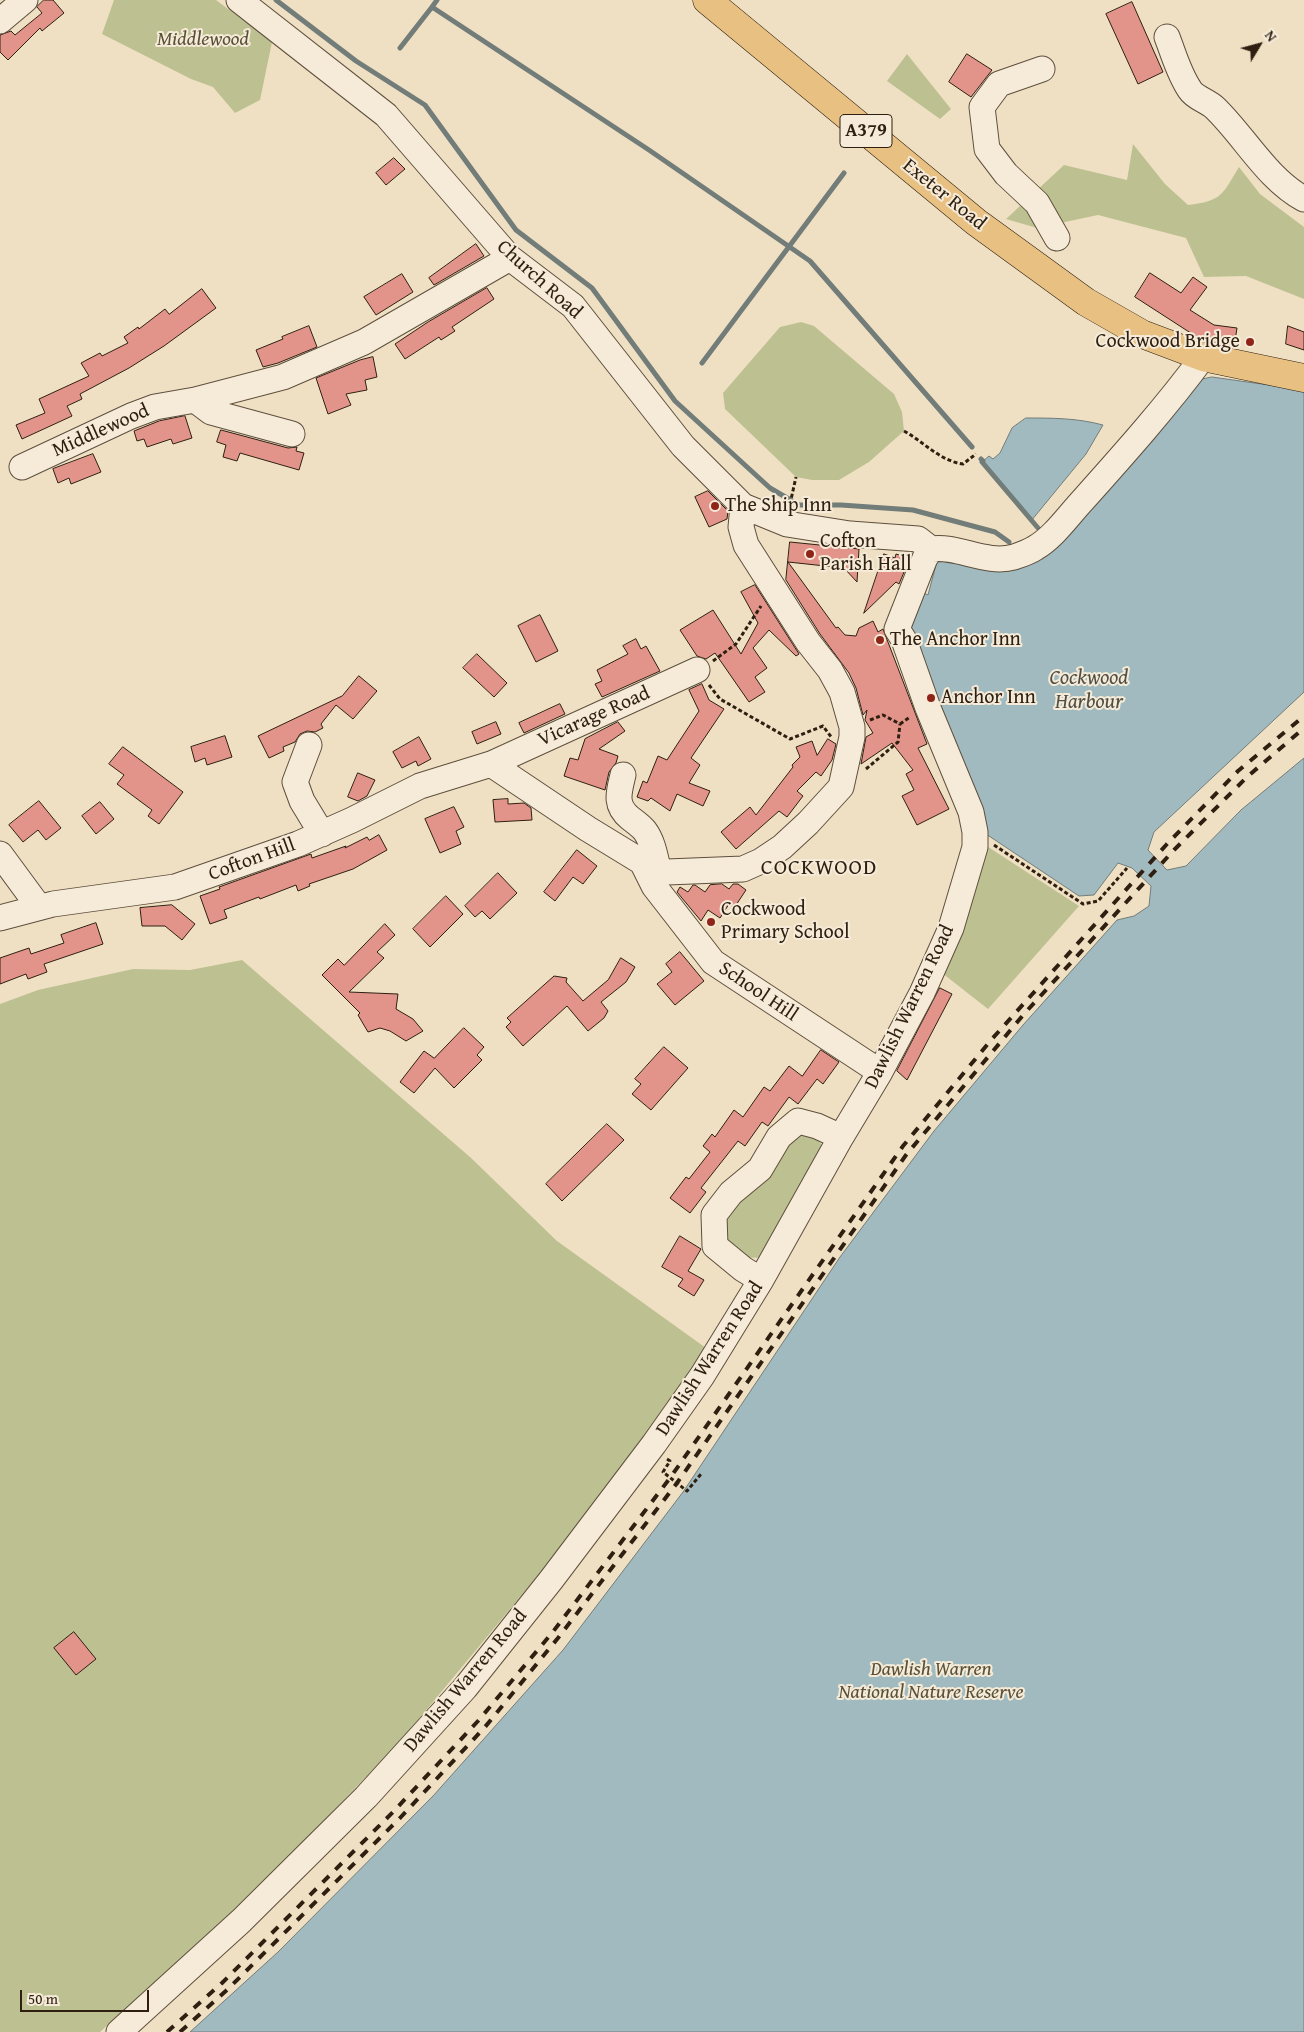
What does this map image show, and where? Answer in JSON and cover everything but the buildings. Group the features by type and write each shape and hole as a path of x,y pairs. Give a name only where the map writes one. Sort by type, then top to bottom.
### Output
{"main road":[{"name":"Exeter Road","path":"708,0 976,222 1086,302 1142,334 1204,357"},
{"name":"A379","path":"1204,357 1304,378"}],"street":[{"name":"Church Road","path":"239,0 386,115 510,258 573,306 683,446 744,506 787,524 850,534 918,539 931,549"},
{"path":"1167,37 1180,71 1191,92 1213,106 1272,173 1293,193 1304,199"},
{"path":"1028,260 1040,244 1047,240 1065,238 1037,203 1006,174 987,149 982,107 999,84 1042,69"},
{"name":"Middlewood","path":"22,467 131,416 155,407 195,400 283,377 364,342 510,258"},
{"path":"931,549 944,547 1000,559 1034,549 1056,529 1143,433 1204,357"},
{"path":"195,400 211,412 292,434"},
{"path":"491,764 588,829 650,865 667,872 742,869 761,861 782,846 808,823 842,787 852,737 852,727 842,692 830,670 808,642 772,589 746,545 741,527 744,506"},
{"name":"Dawlish Warren Road","path":"119,2032 241,1921 366,1797 465,1688 551,1580 654,1444 702,1376 762,1280 841,1137 880,1072 922,993 951,928 975,847 975,832 971,812 928,708 904,640 897,629 925,558 931,549"},
{"name":"Vicarage Road","path":"491,764 697,670"},
{"path":"309,745 296,782 302,801 322,834"},
{"name":"Cofton Hill","path":"0,918 53,904 176,887 298,844 420,786 491,764"},
{"name":"School Hill","path":"623,775 618,797 619,804 622,812 643,829 649,837 650,865 654,886 713,962 880,1072"},
{"path":"0,854 39,907"},
{"path":"762,1280 743,1269 715,1246 714,1215 731,1193 760,1169 779,1137 798,1121 817,1126 841,1137"}],"path":[{"path":"904,431 950,462 963,464 976,454"},
{"path":"788,509 796,477"},
{"path":"772,589 736,644 717,659 697,670 720,699 790,739 823,726 834,740 840,744 852,737"},
{"path":"864,772 898,742 900,724 883,715"},
{"path":"975,832 1083,904 1098,901 1127,868"},
{"path":"670,1461 662,1472 687,1491 701,1474"}],"green space":[{"name":"Middlewood","path":"114,0 216,0 272,42 260,100 235,113 213,87 191,79 102,34"},
{"path":"907,54 951,109 940,119 887,81"},
{"path":"1133,144 1165,184 1188,205 1215,199 1229,184 1239,167 1260,194 1304,227 1304,299 1246,276 1204,277 1186,238 1098,215 1037,228 1006,219 1064,165 1127,180"},
{"path":"801,322 814,326 894,394 902,412 904,431 869,462 839,480 812,480 796,477 725,409 723,393 780,327"},
{"path":"979,841 1079,906 988,1009 942,973"},
{"path":"242,960 470,1157 557,1241 706,1348 628,1459 540,1573 398,1744 259,1887 100,2032 0,2032 0,1004 38,990 133,969 190,970"},
{"path":"796,1131 815,1134 821,1144 823,1155 764,1256 750,1258 741,1255 729,1248 721,1217"}],"water":[{"name":"Dawlish Warren National Nature Reserve","path":"1212,377 1304,390 1304,692 1154,832 1148,850 1167,870 1186,866 1241,810 1304,758 1304,2032 190,2032 278,1952 433,1796 563,1650 683,1492 840,1257 934,1131 1023,1025 1117,920 1134,916 1149,906 1151,886 1132,868 1118,863 1094,895 1079,896 986,834 906,627 918,590 928,595 937,561 943,558 1017,563 1199,380"},
{"path":"1026,418 1055,418 1103,425 1086,454 1031,521 982,462 989,456 993,459 1000,453 1012,428"}],"waterway":[{"path":"276,0 356,61 425,105 516,230 592,288 675,401 770,488 799,505 841,505 913,510 995,532 1009,542"},
{"path":"437,0 432,7 649,150 810,261 972,447"},
{"path":"400,48 432,7"},
{"path":"702,363 844,173"},
{"path":"981,459 1038,528"}],"railway":[{"path":"167,2032 222,1983 393,1812 478,1721 552,1633 670,1478 903,1146 992,1039 1167,844 1238,771 1304,716"},
{"path":"180,2032 228,1989 400,1818 485,1727 558,1638 677,1483 906,1155 1024,1014 1174,850 1247,777 1304,728"}],"place":[{"name":"Cockwood Bridge","path":"1250,342"},
{"name":"The Ship Inn","path":"715,506"},
{"name":"Cofton Parish Hall","path":"810,554"},
{"name":"The Anchor Inn","path":"880,640"},
{"name":"Anchor Inn","path":"931,698"},
{"name":"Cockwood Primary School","path":"711,922"}],"district":[{"name":"COCKWOOD","path":"819,868"}],"water label":[{"name":"Cockwood Harbour","path":"1089,691"}]}
